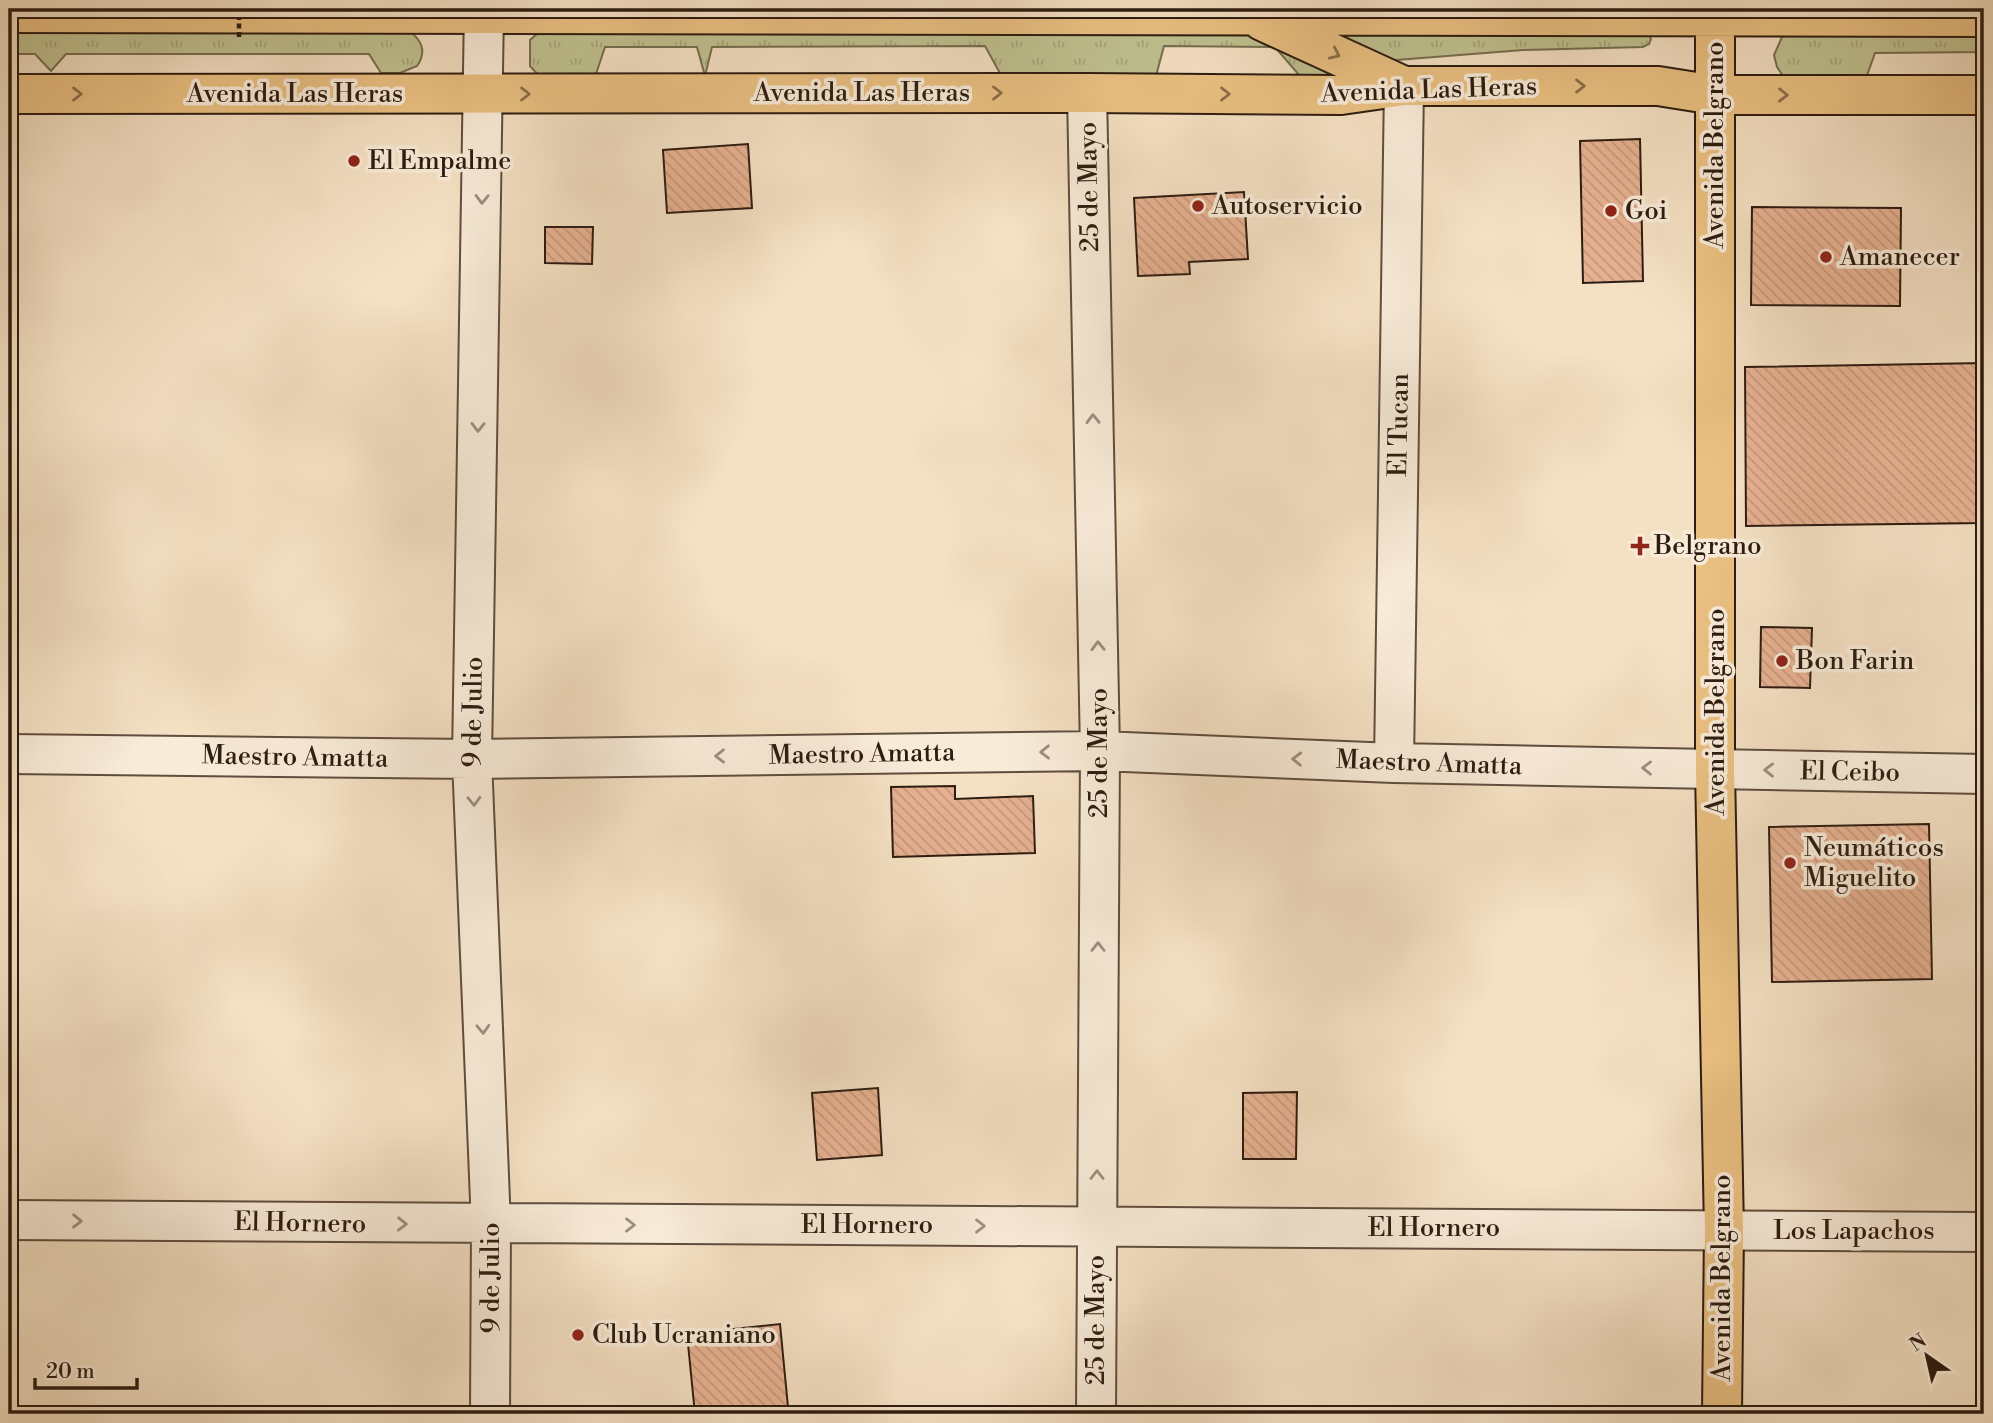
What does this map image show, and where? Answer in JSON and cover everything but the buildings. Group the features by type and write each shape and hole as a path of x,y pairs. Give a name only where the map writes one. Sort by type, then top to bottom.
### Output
{"main road":[{"path":"9,13 484,11 1251,16 1715,12 1984,17"},
{"name":"Avenida Belgrano","path":"1715,12 1715,769 1724,1230 1721,1414"},
{"path":"1251,16 1404,86"},
{"name":"Avenida Las Heras","path":"9,94 1341,95 1404,86 1658,86 1715,95 1984,95"}],"street":[{"name":"9 de Julio","path":"484,11 472,759 491,1225 490,1414"},
{"name":"El Tucan","path":"1394,763 1404,86"},
{"name":"25 de Mayo","path":"1087,93 1100,751 1096,1414"},
{"name":"Maestro Amatta","path":"9,754 472,759 1100,751 1394,763 1715,769"},
{"name":"El Ceibo","path":"1715,769 1984,774"},
{"name":"El Hornero","path":"9,1220 491,1225 1724,1230"},
{"name":"Los Lapachos","path":"1724,1230 1984,1232"}],"path":[{"path":"239,9 239,37"}],"green space":[{"path":"9,27 409,31 420,42 422,56 417,66 400,73 381,73 369,54 66,54 51,71 35,54 9,54"},
{"path":"1984,29 1984,52 1875,53 1865,81 1783,76 1774,55 1782,37 1792,31"},
{"path":"547,31 1265,31 1339,75 1299,75 1275,47 1164,46 1156,76 1001,75 985,46 712,47 705,76 697,47 605,47 595,77 539,76 530,66 530,40"},
{"path":"1648,33 1651,39 1649,44 1643,47 1523,50 1384,61 1346,39 1346,34"}],"place":[{"name":"El Empalme","path":"354,161"},
{"name":"Autoservicio","path":"1198,206"},
{"name":"Goi","path":"1611,211"},
{"name":"Amanecer","path":"1826,257"},
{"name":"Belgrano","path":"1640,546"},
{"name":"Bon Farin","path":"1782,661"},
{"name":"Neumáticos Miguelito","path":"1790,863"},
{"name":"Club Ucraniano","path":"578,1335"}]}
